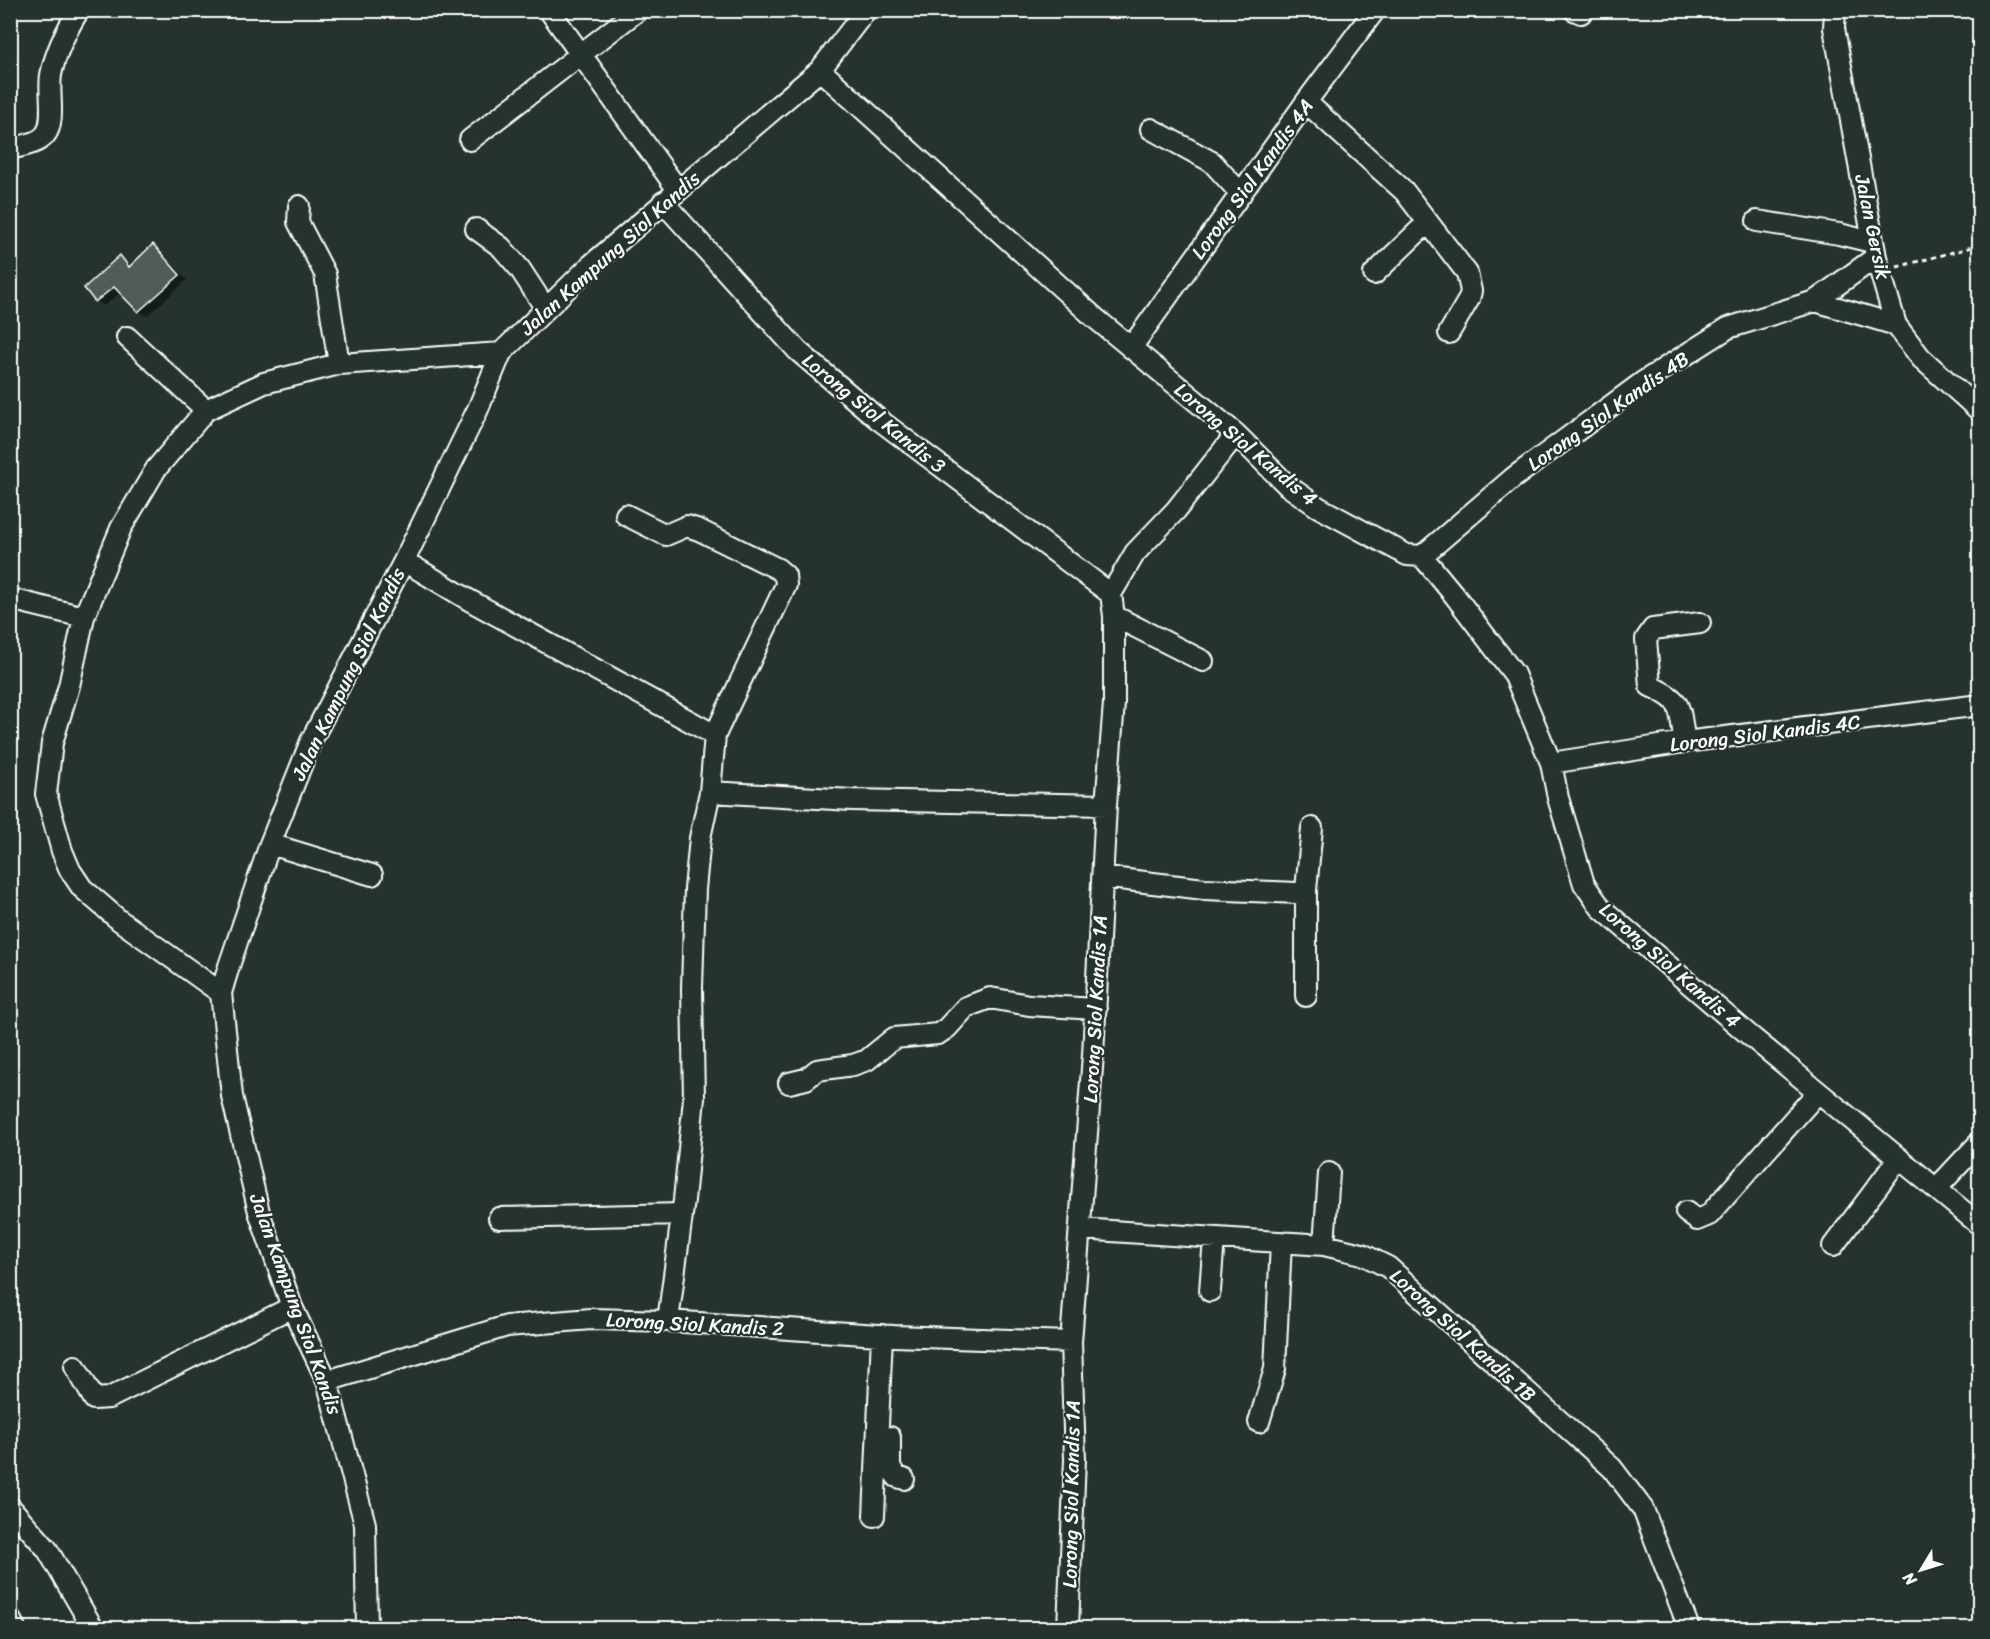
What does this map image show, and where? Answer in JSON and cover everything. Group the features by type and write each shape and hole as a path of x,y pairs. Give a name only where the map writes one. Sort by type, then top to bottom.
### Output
{"street":[{"path":"10,149 36,142 44,137 50,128 51,76 62,45 79,10"},
{"name":"Lorong Siol Kandis 3","path":"549,10 581,55 671,196 798,351 878,419 1111,594"},
{"path":"470,140 638,10"},
{"name":"Jalan Kampung Siol Kandis","path":"367,1629 365,1524 327,1381 292,1307 259,1212 232,1096 220,993 270,844 311,741 404,561 478,409 501,353 591,265 820,70 866,10"},
{"name":"Lorong Siol Kandis 4A","path":"1131,348 1306,102 1376,10"},
{"name":"Jalan Gersik","path":"1835,10 1835,39 1876,257 1896,325 1921,358 1980,411"},
{"name":"Lorong Siol Kandis 4","path":"820,70 1095,318 1236,434 1288,486 1306,499 1407,555 1422,556 1514,674 1551,763 1558,798 1584,884 1601,908 1818,1092 1980,1225"},
{"path":"1306,102 1404,191 1467,273 1472,291 1449,333"},
{"path":"1150,129 1212,162 1241,194"},
{"path":"299,206 298,222 325,274 339,364"},
{"path":"1757,221 1839,234 1876,257 1815,302"},
{"path":"1374,274 1428,222"},
{"path":"476,229 501,247 520,269 546,309"},
{"path":"1815,302 1896,325"},
{"name":"Lorong Siol Kandis 4B","path":"1422,556 1513,478 1643,382 1728,328 1815,302"},
{"path":"127,337 206,410"},
{"path":"220,993 119,920 82,888 70,870 62,851 46,794 52,743 69,686 84,617 121,528 156,469 206,410 264,383 339,364 501,353"},
{"path":"1111,594 1135,553 1176,510 1236,434"},
{"path":"626,515 666,535 687,526 699,530 778,569 785,575 786,585 715,735 710,792 700,838 695,889 692,988 694,1098 668,1321"},
{"path":"404,561 469,600 715,735"},
{"name":"Lorong Siol Kandis 1A","path":"1068,1629 1075,1459 1071,1342 1096,1009 1106,805 1114,703 1114,616 1111,594"},
{"path":"10,598 84,617"},
{"path":"1114,616 1203,662"},
{"path":"1685,742 1678,703 1670,696 1650,686 1646,639 1653,629 1700,623"},
{"name":"Lorong Siol Kandis 4C","path":"1551,763 1685,742 1980,705"},
{"path":"710,792 852,800 1106,805"},
{"path":"1306,996 1306,890 1312,828"},
{"path":"270,844 372,875"},
{"path":"1102,877 1204,889 1297,893 1306,890"},
{"path":"789,1083 806,1079 817,1070 853,1065 867,1060 894,1038 938,1034 947,1028 966,1006 990,998 1029,1005 1096,1009"},
{"path":"1686,1212 1697,1220 1709,1215 1818,1092"},
{"path":"1936,1189 1980,1142"},
{"path":"1833,1246 1899,1158"},
{"path":"1324,1245 1329,1173"},
{"path":"499,1218 682,1214"},
{"name":"Lorong Siol Kandis 1B","path":"1080,1229 1324,1245 1362,1254 1388,1267 1612,1468 1643,1509 1689,1629"},
{"path":"1210,1291 1215,1238"},
{"path":"1259,1422 1275,1369 1281,1242"},
{"path":"75,1366 94,1399 109,1398 292,1307"},
{"name":"Lorong Siol Kandis 2","path":"327,1381 507,1326 591,1319 1071,1342"},
{"path":"888,1335 889,1458 893,1473 904,1479"},
{"path":"874,1516 888,1335"},
{"path":"10,1508 47,1549 93,1629"},
{"path":"10,1619 15,1629"}],"path":[{"path":"1876,257 1980,245"}],"building":[{"path":"153,244 180,275 138,312 114,287 95,302 84,288 120,255 129,267"}]}
